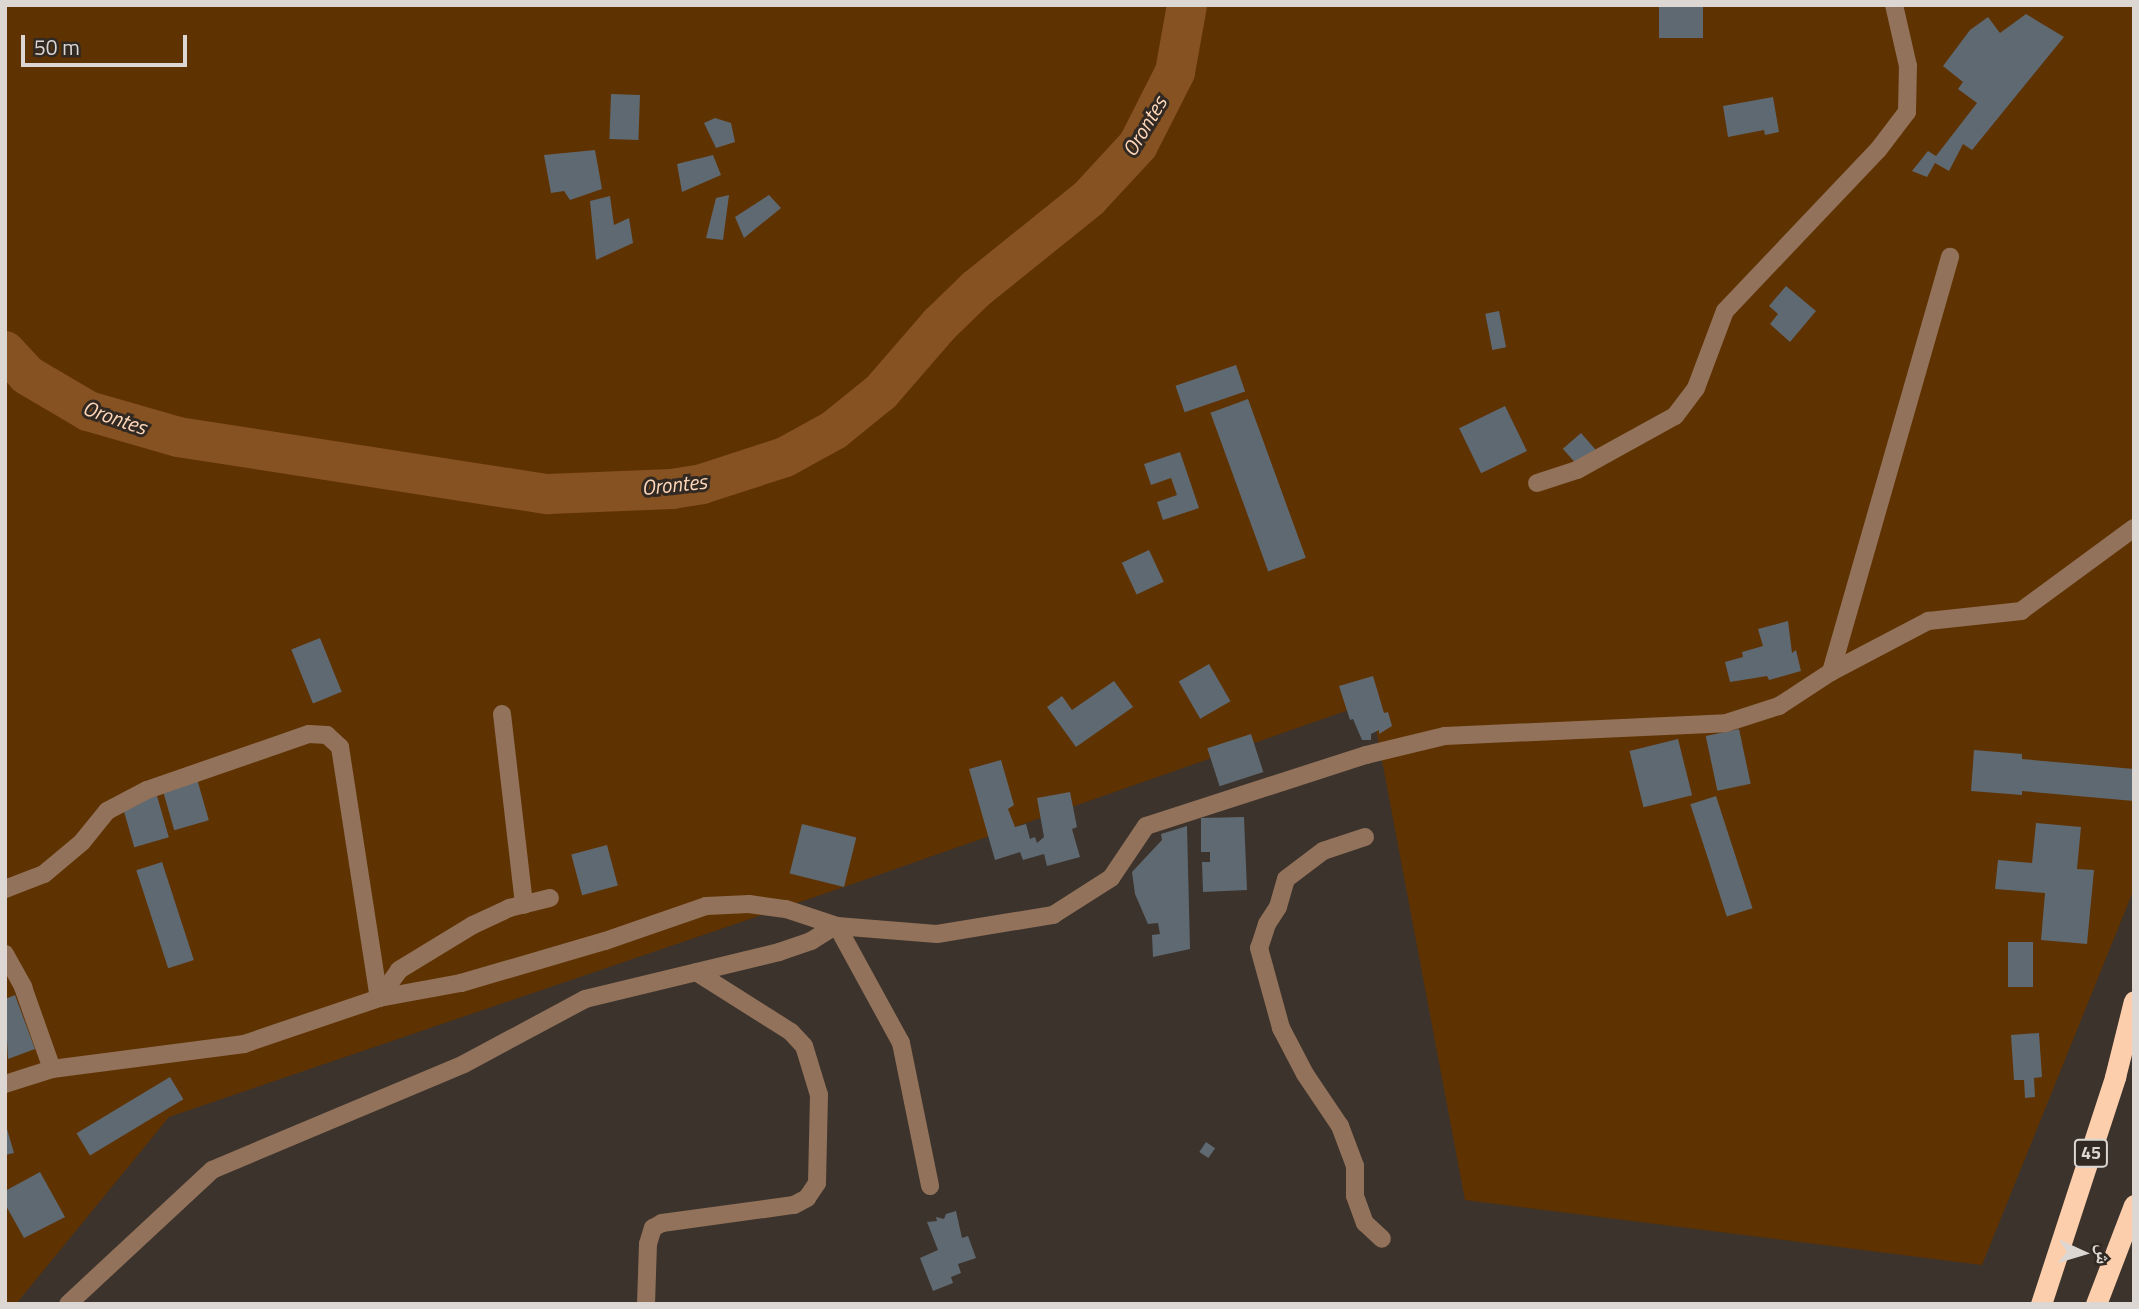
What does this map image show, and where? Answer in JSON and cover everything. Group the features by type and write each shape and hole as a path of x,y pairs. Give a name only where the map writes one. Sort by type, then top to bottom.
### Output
{"highway":[{"name":"45","path":"2041,1304 2115,1077 2134,1001"},
{"path":"2096,1304 2134,1205"}],"street":[{"path":"1537,483 1577,470 1675,416 1696,387 1725,311 1878,150 1907,112 1908,66 1894,5"},
{"path":"1831,673 1950,257"},
{"path":"5,1084 52,1069 244,1044 379,999 486,976 605,942 706,906 749,904 786,909 836,926 937,934 1053,915 1111,878 1146,826 1366,755 1445,736 1726,723 1779,706 1831,673 1928,621 2021,611 2134,528"},
{"path":"502,714 524,905"},
{"path":"5,889 44,874 82,842 107,811 147,790 309,734 327,735 340,747 379,999"},
{"path":"1365,837 1324,851 1286,879 1278,907 1267,924 1259,948 1281,1028 1305,1074 1340,1126 1355,1166 1355,1196 1365,1223 1382,1240"},
{"path":"379,999 400,970 473,925 550,898"},
{"path":"68,1304 212,1170 464,1064 585,999 779,952 811,941 836,926"},
{"path":"836,926 901,1043 930,1186"},
{"path":"5,954 23,987 52,1069"},
{"path":"646,1304 649,1244 653,1228 663,1223 794,1205 807,1198 817,1183 819,1095 804,1046 791,1032 696,972"}],"shaded area":[{"path":"5,5 2134,5 2134,889 1982,1265 1465,1200 1371,702 844,887 169,1117 16,1304 5,1304"}],"building":[{"path":"1659,5 1703,5 1703,38 1659,38"},
{"path":"2026,14 2064,37 1972,150 1963,144 1949,171 1935,163 1927,177 1912,171 1928,151 1936,156 1977,103 1958,89 1963,82 1943,66 1970,30 1988,17 2000,33"},
{"path":"611,94 640,95 638,140 609,139"},
{"path":"1773,97 1779,132 1765,135 1764,130 1728,137 1723,106"},
{"path":"715,118 731,123 735,142 716,148 704,123"},
{"path":"595,150 602,189 570,200 564,191 551,193 544,155"},
{"path":"713,155 721,175 682,192 677,164"},
{"path":"729,195 723,240 706,238 716,198"},
{"path":"769,195 781,208 744,238 735,217"},
{"path":"610,196 614,225 629,218 633,243 596,260 590,201"},
{"path":"1786,286 1816,311 1790,342 1770,324 1778,314 1769,306"},
{"path":"1499,311 1506,347 1492,350 1485,314"},
{"path":"1236,365 1245,391 1185,412 1175,386"},
{"path":"1248,399 1306,558 1268,571 1210,413"},
{"path":"1505,406 1527,451 1481,473 1459,428"},
{"path":"1581,433 1596,450 1578,466 1563,449"},
{"path":"1180,452 1199,508 1163,520 1157,502 1177,495 1171,478 1151,485 1144,464"},
{"path":"1149,550 1164,582 1137,594 1122,563"},
{"path":"1788,621 1792,653 1796,650 1801,671 1769,680 1767,676 1730,682 1725,662 1743,657 1742,652 1763,646 1758,629"},
{"path":"320,638 342,692 313,703 291,650"},
{"path":"1209,664 1230,701 1200,719 1179,682"},
{"path":"1373,676 1384,713 1388,712 1392,726 1379,734 1379,730 1371,734 1371,740 1362,740 1353,719 1350,720 1339,686"},
{"path":"1114,681 1133,707 1076,747 1047,707 1062,696 1072,710"},
{"path":"1739,729 1751,784 1717,791 1706,736"},
{"path":"1251,734 1263,772 1220,786 1207,748"},
{"path":"1678,739 1692,795 1644,807 1629,751"},
{"path":"1974,750 2022,754 2022,759 2134,769 2134,801 2022,791 2022,795 1971,791"},
{"path":"1001,760 1014,805 1008,809 1015,827 1026,824 1030,839 1035,837 1037,843 1044,837 1037,798 1070,792 1077,827 1072,829 1080,857 1047,866 1044,854 1023,860 1020,852 995,860 969,769"},
{"path":"197,779 209,820 174,830 162,789"},
{"path":"157,796 169,837 134,847 122,806"},
{"path":"1716,796 1752,908 1727,917 1690,804"},
{"path":"1244,817 1247,890 1203,892 1202,862 1210,862 1210,852 1201,852 1201,818"},
{"path":"2036,823 2081,827 2077,869 2094,870 2087,944 2041,940 2045,893 1995,889 1998,860 2032,863"},
{"path":"802,824 856,838 844,887 790,873"},
{"path":"1187,826 1190,949 1153,957 1152,935 1160,934 1158,923 1148,924 1135,894 1132,872 1162,840 1161,834"},
{"path":"607,845 618,886 582,895 571,855"},
{"path":"162,862 194,960 168,968 136,870"},
{"path":"2008,942 2033,942 2033,987 2008,987"},
{"path":"15,995 35,1049 8,1059 5,999"},
{"path":"2039,1033 2042,1077 2034,1078 2035,1097 2025,1098 2024,1080 2014,1080 2011,1035"},
{"path":"170,1077 183,1099 90,1155 77,1133"},
{"path":"5,1122 14,1153 5,1155"},
{"path":"1206,1142 1215,1148 1208,1158 1199,1152"},
{"path":"40,1172 65,1217 24,1238 5,1204 5,1191"},
{"path":"956,1211 962,1238 968,1236 976,1258 958,1264 961,1273 951,1277 953,1283 933,1291 920,1258 938,1250 927,1222 937,1221 936,1217 944,1219 946,1214"}],"waterway":[{"name":"Orontes","path":"5,351 27,375 88,411 178,437 548,494 672,489 702,484 785,457 834,430 881,392 939,325 976,289 1089,198 1138,145 1175,72 1187,5"}]}
